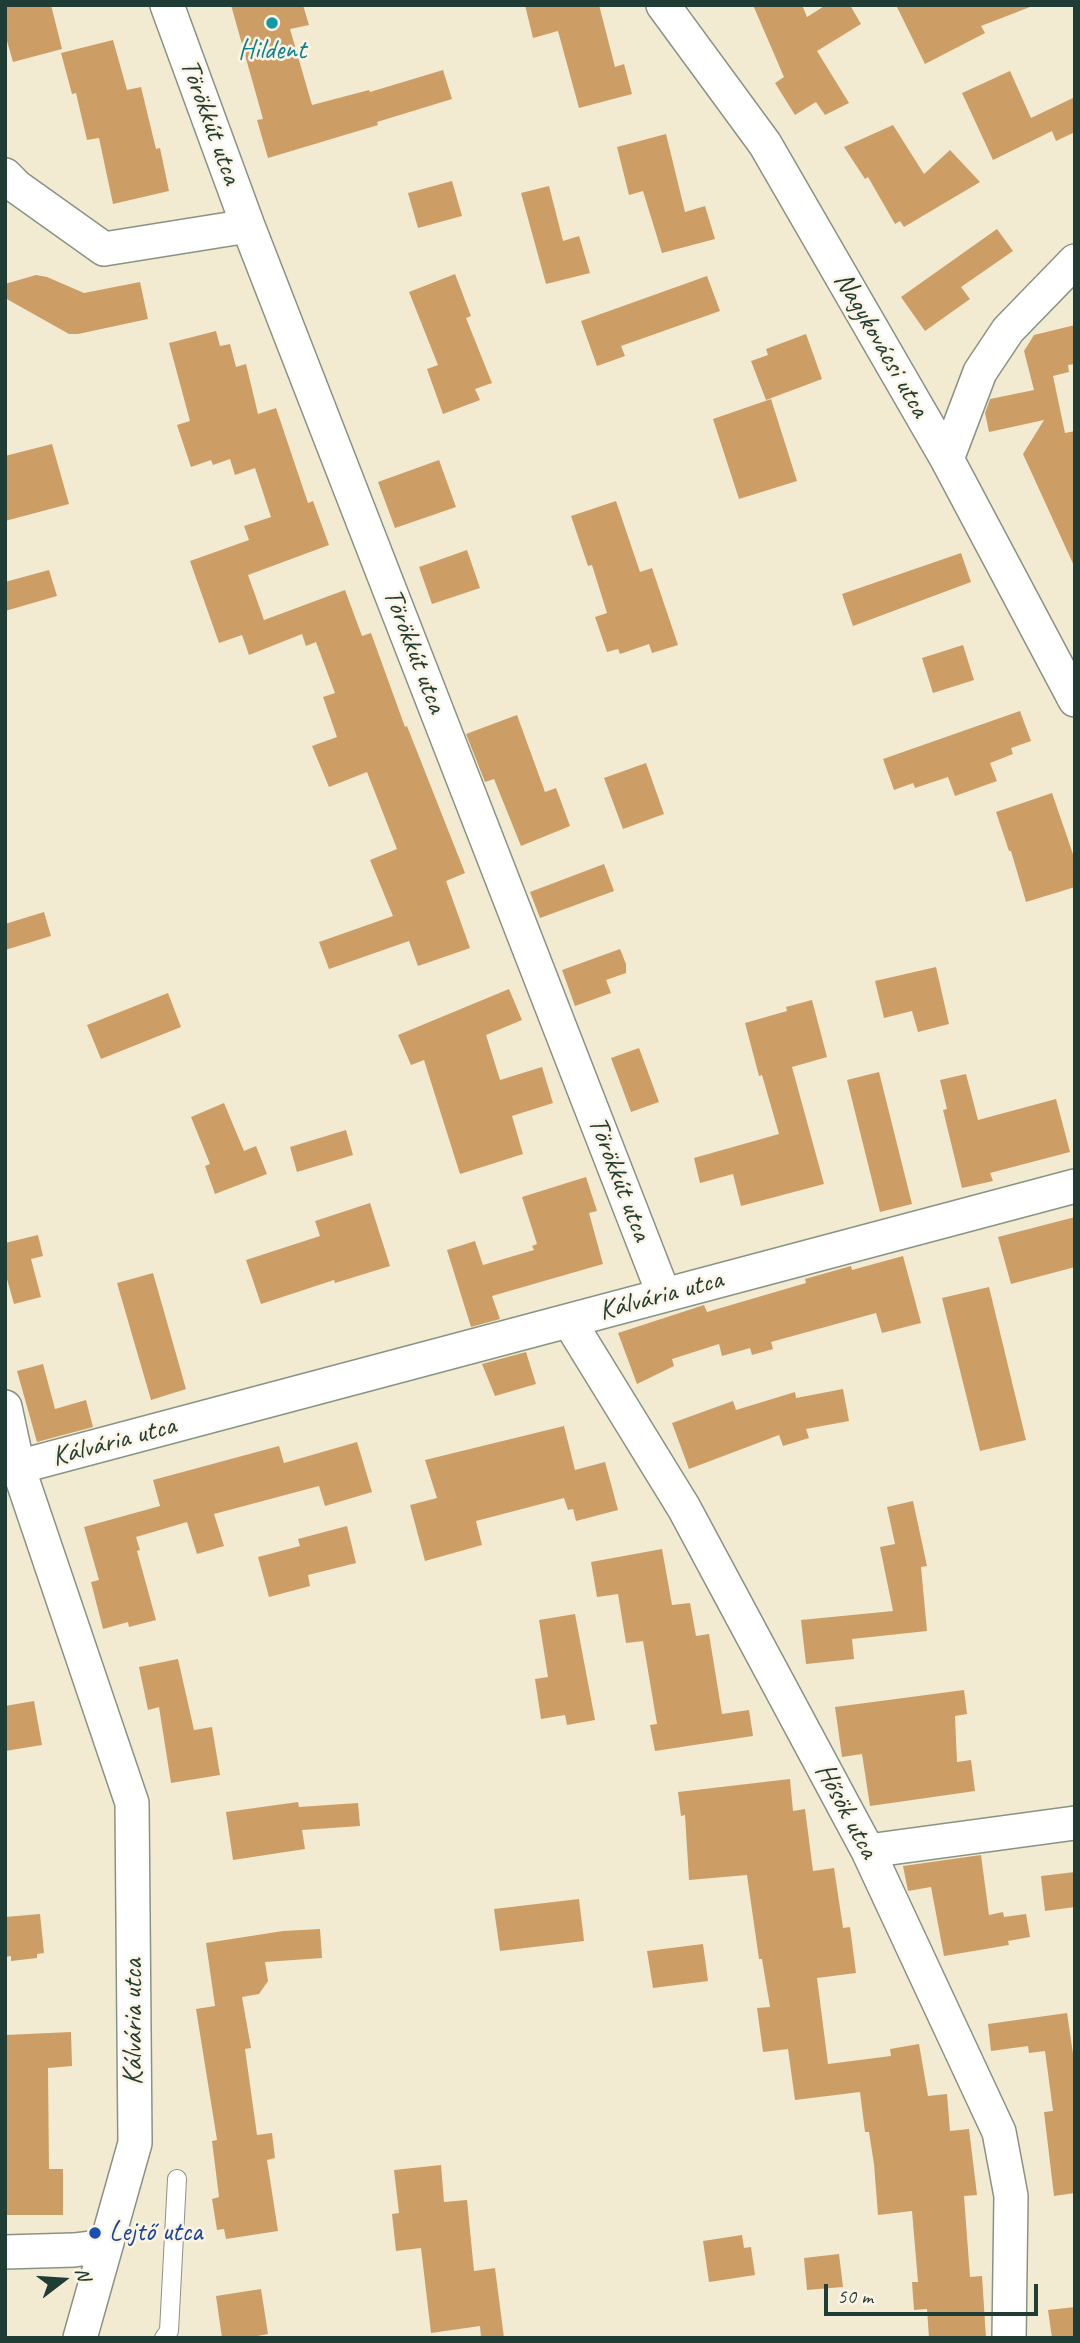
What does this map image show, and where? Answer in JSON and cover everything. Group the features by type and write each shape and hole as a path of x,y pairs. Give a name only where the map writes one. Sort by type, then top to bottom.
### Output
{"street":[{"name":"Törökkút utca","path":"167,5 248,226 664,1295"},
{"name":"Nagykovácsi utca","path":"663,5 765,144 947,459 1075,700"},
{"path":"5,175 17,187 103,249 248,226"},
{"path":"947,459 980,372 1008,330 1075,261"},
{"name":"Kálvária utca","path":"90,2334 106,2246 135,2143 132,1803 19,1467 1075,1186"},
{"name":"Hősök utca","path":"569,1321 684,1508 868,1852 999,2132 1011,2196 1009,2338"},
{"path":"5,1407 19,1467"},
{"path":"868,1852 1075,1823"},
{"path":"5,2252 106,2246"}],"lane":[{"path":"164,2338 169,2331 177,2179"}],"building":[{"path":"5,5 51,5 62,49 13,62 5,34"},
{"path":"231,5 303,5 309,25 290,29 312,105 369,90 370,92 443,70 452,99 377,122 378,125 268,158 257,120 263,119"},
{"path":"525,5 599,5 615,67 624,64 632,94 579,108 558,31 533,38"},
{"path":"753,5 802,5 807,17 826,5 850,5 861,24 817,51 849,103 825,115 816,102 795,115 775,83 784,77"},
{"path":"896,5 1030,7 981,26 985,33 925,64"},
{"path":"113,40 127,90 141,87 156,149 160,148 169,191 113,204 99,138 87,140 76,93 72,94 61,53"},
{"path":"1010,71 1031,118 1075,97 1075,132 1056,141 1052,131 993,160 962,93"},
{"path":"893,125 924,174 950,150 980,182 904,227 900,221 895,224 868,177 865,179 844,147"},
{"path":"666,134 685,212 705,206 715,239 662,253 643,191 629,195 617,147"},
{"path":"452,181 462,216 418,228 408,193"},
{"path":"549,186 563,241 579,236 590,273 546,284 521,193"},
{"path":"997,229 1013,251 961,287 970,299 925,331 901,297"},
{"path":"455,274 471,316 466,318 492,383 475,389 480,400 443,414 427,369 438,365 409,292"},
{"path":"36,275 84,293 140,282 148,319 69,334 5,298 5,284"},
{"path":"707,276 720,311 621,346 625,356 597,366 581,321"},
{"path":"1075,325 1075,364 1068,365 1069,372 1053,376 1065,433 1075,431 1075,568 1023,454 1044,420 989,432 985,413 990,399 1034,390 1024,351 1034,335"},
{"path":"216,331 220,346 230,344 236,367 246,364 258,414 276,408 308,503 313,501 329,545 248,575 264,620 345,590 362,636 371,633 405,727 407,726 465,873 446,881 470,948 418,966 409,941 329,969 319,942 393,916 370,860 397,849 367,772 329,787 312,746 337,737 323,697 335,693 316,642 306,646 302,634 249,655 242,635 219,643 190,561 249,540 244,526 271,517 255,468 235,475 230,459 213,465 211,460 191,467 177,425 190,421 169,343"},
{"path":"806,334 822,379 766,400 751,361 768,355 766,349"},
{"path":"771,399 797,481 739,499 713,419"},
{"path":"52,444 69,504 5,521 5,456"},
{"path":"439,460 456,507 395,528 378,482"},
{"path":"616,501 640,572 652,568 678,645 652,653 649,644 620,654 618,649 607,652 595,617 607,613 592,565 588,566 571,516"},
{"path":"467,550 480,588 432,604 419,567"},
{"path":"961,553 971,582 853,626 842,594"},
{"path":"49,570 57,596 5,611 5,582"},
{"path":"963,645 974,680 933,693 922,658"},
{"path":"1020,711 1031,741 1011,748 1013,754 990,763 997,781 955,796 948,777 915,788 913,783 894,790 883,759"},
{"path":"517,715 545,792 556,788 570,826 521,846 494,779 485,782 466,734"},
{"path":"646,763 664,814 623,829 604,778"},
{"path":"1052,793 1075,860 1075,887 1026,902 996,812"},
{"path":"604,864 614,891 540,918 530,892"},
{"path":"44,912 51,936 5,950 5,924"},
{"path":"620,949 626,964 626,973 606,980 611,993 575,1006 562,970"},
{"path":"936,967 949,1024 918,1032 912,1011 884,1018 875,981"},
{"path":"509,989 522,1020 486,1035 500,1080 542,1067 553,1103 512,1116 523,1154 460,1174 424,1060 411,1065 398,1035"},
{"path":"168,993 181,1027 101,1059 87,1025"},
{"path":"812,1000 827,1057 792,1067 824,1184 741,1206 733,1174 700,1183 694,1158 779,1134 762,1075 759,1076 745,1023 787,1011 786,1007"},
{"path":"639,1048 659,1102 631,1112 611,1058"},
{"path":"879,1072 912,1204 880,1212 847,1080"},
{"path":"966,1074 978,1120 1056,1099 1070,1152 990,1173 993,1181 962,1188 943,1110 947,1109 940,1080"},
{"path":"224,1103 244,1151 256,1146 267,1174 215,1194 205,1166 210,1164 191,1117"},
{"path":"346,1130 353,1155 297,1172 290,1147"},
{"path":"586,1177 597,1211 589,1213 603,1264 492,1296 500,1319 471,1327 447,1250 475,1241 483,1265 534,1250 532,1246 537,1244 522,1197"},
{"path":"370,1203 390,1266 335,1283 334,1280 261,1304 246,1260 320,1236 315,1221"},
{"path":"1075,1217 1075,1267 1011,1284 998,1237"},
{"path":"38,1235 43,1256 31,1259 41,1297 14,1304 5,1272 5,1243"},
{"path":"903,1256 921,1323 882,1333 876,1313 771,1342 773,1349 752,1355 750,1348 722,1356 719,1344 672,1359 674,1366 637,1384 618,1333 704,1305 707,1312 806,1283 805,1279 851,1266 852,1270"},
{"path":"153,1273 186,1389 151,1400 117,1283"},
{"path":"989,1287 1026,1440 980,1451 942,1298"},
{"path":"526,1352 536,1384 495,1396 482,1364"},
{"path":"43,1364 55,1409 86,1400 93,1427 37,1442 17,1371"},
{"path":"843,1389 849,1421 806,1429 809,1438 783,1446 779,1435 689,1469 672,1423 733,1401 736,1410 795,1392 796,1398"},
{"path":"564,1426 575,1470 605,1462 618,1510 576,1521 573,1509 568,1510 564,1498 476,1521 482,1545 425,1561 410,1505 437,1498 425,1460"},
{"path":"357,1442 372,1492 325,1506 319,1486 214,1514 224,1546 197,1554 187,1522 136,1537 140,1550 137,1551 156,1620 129,1627 128,1622 103,1629 91,1582 99,1580 84,1527 160,1506 153,1480 279,1446 284,1463"},
{"path":"913,1501 927,1566 921,1567 927,1631 852,1639 854,1659 806,1664 801,1620 893,1611 880,1547 895,1544 887,1507"},
{"path":"347,1526 356,1563 308,1575 310,1586 269,1597 258,1557 300,1546 298,1539"},
{"path":"662,1549 672,1605 690,1603 696,1636 709,1634 722,1714 749,1710 753,1736 655,1751 650,1725 657,1724 643,1641 626,1643 618,1594 597,1597 591,1562"},
{"path":"575,1614 595,1720 567,1725 565,1715 541,1719 535,1679 548,1677 539,1620"},
{"path":"178,1659 194,1730 212,1727 220,1775 171,1783 159,1707 148,1710 139,1667"},
{"path":"964,1690 967,1714 955,1716 957,1762 971,1760 975,1791 870,1806 862,1754 842,1757 835,1707"},
{"path":"34,1701 42,1745 5,1751 5,1706"},
{"path":"790,1779 793,1811 805,1809 813,1871 834,1868 843,1928 850,1927 856,1973 817,1978 828,2064 891,2056 890,2049 919,2044 928,2096 947,2094 950,2131 969,2129 977,2195 964,2196 970,2277 982,2276 986,2338 929,2338 927,2309 914,2310 912,2282 918,2282 912,2211 878,2215 874,2164 869,2132 865,2132 860,2092 795,2100 788,2049 763,2052 757,2008 770,2007 762,1959 759,1959 747,1875 689,1880 685,1815 681,1816 678,1792"},
{"path":"298,1802 299,1807 358,1803 360,1826 302,1830 305,1849 233,1860 226,1812"},
{"path":"981,1855 989,1915 1003,1912 1004,1917 1026,1914 1030,1937 1008,1941 1009,1945 944,1956 931,1887 908,1891 903,1866"},
{"path":"1075,1872 1075,1907 1045,1911 1041,1876"},
{"path":"579,1899 584,1941 500,1951 494,1909"},
{"path":"40,1914 44,1953 37,1954 37,1958 11,1961 11,1956 5,1957 5,1917"},
{"path":"320,1929 322,1958 265,1962 268,1981 259,1994 242,1997 251,2048 245,2049 257,2135 272,2133 275,2158 267,2160 278,2231 226,2239 224,2229 217,2230 212,2199 219,2197 212,2141 217,2140 196,2009 215,2006 206,1943 283,1931"},
{"path":"703,1944 708,1981 653,1988 647,1951"},
{"path":"1067,2013 1075,2067 1075,2193 1054,2196 1044,2112 1053,2111 1045,2051 1029,2053 1028,2046 991,2051 988,2024"},
{"path":"71,2032 72,2066 48,2068 49,2169 63,2169 63,2215 5,2215 5,2035"},
{"path":"441,2165 444,2202 467,2200 474,2271 495,2268 504,2338 481,2338 480,2326 431,2333 421,2248 396,2251 392,2214 399,2213 394,2170"},
{"path":"742,2235 744,2248 751,2247 755,2275 709,2282 703,2241"},
{"path":"839,2254 843,2287 807,2290 804,2258"},
{"path":"261,2289 268,2334 247,2338 222,2338 216,2296"},
{"path":"1075,2307 1075,2336 1052,2338 1048,2310"}],"place":[{"name":"Hildent","path":"272,23"},
{"name":"Lejtő utca","path":"95,2233"}]}
